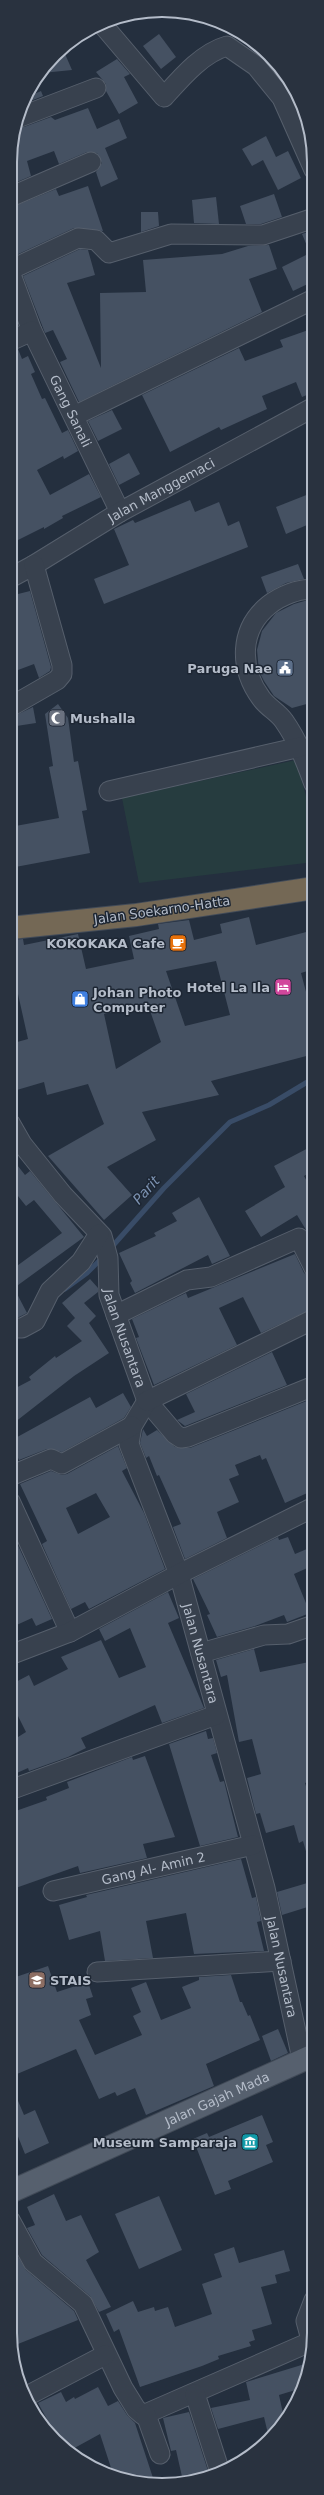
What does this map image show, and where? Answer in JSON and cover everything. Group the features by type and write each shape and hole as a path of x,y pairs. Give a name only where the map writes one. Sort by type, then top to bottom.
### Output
{"highway":[{"name":"Jalan Soekarno-Hatta","path":"17,927 136,915 307,889"}],"main road":[{"name":"Jalan Gajah Mada","path":"17,2189 307,2057"}],"street":[{"path":"106,29 164,97 187,71 217,48 227,46 256,66 282,98 307,154"},
{"path":"25,115 96,88"},
{"path":"17,194 91,162"},
{"path":"17,268 78,238 96,240 109,253 171,234 262,235 307,220"},
{"name":"Gang Sanali","path":"17,290 32,331 120,512"},
{"path":"74,416 307,303"},
{"path":"17,338 32,331"},
{"name":"Jalan Manggemaci","path":"17,574 120,512 307,411"},
{"path":"17,703 57,680 62,674 62,665 34,565"},
{"path":"307,591 295,592 276,599 255,620 245,641 245,664 254,688 262,700 284,720 300,747 307,766"},
{"path":"109,791 300,747"},
{"path":"17,1135 22,1144 63,1195 101,1235 81,1262 50,1291 35,1321 22,1328 17,1328"},
{"name":"Jalan Nusantara","path":"101,1235 108,1258 109,1295 147,1401 132,1426 128,1444 179,1574 253,1845 281,1961 307,2053"},
{"path":"116,1315 187,1280 210,1277 299,1238 307,1254"},
{"path":"307,1322 147,1401 175,1434 181,1438 188,1437 307,1389"},
{"path":"17,1473 51,1459 62,1464 132,1426"},
{"path":"17,1652 70,1632 179,1574 307,1510"},
{"path":"17,1534 70,1632"},
{"path":"201,1653 264,1635 288,1634 307,1627"},
{"path":"17,1787 216,1714"},
{"name":"Gang Al- Amin 2","path":"53,1891 253,1845"},
{"path":"97,1972 281,1961"},
{"path":"17,2233 33,2262 82,2304 105,2355 136,2408 146,2415 160,2454"},
{"path":"146,2415 307,2346"},
{"path":"31,2394 105,2355"},
{"path":"194,2394 218,2466"}],"green space":[{"path":"296,760 307,800 307,863 139,883 122,798"}],"building":[{"path":"159,34 176,57 161,69 143,46"},
{"path":"65,54 72,70 48,72"},
{"path":"117,59 130,74 124,77 138,103 119,114 106,91 106,84 96,72"},
{"path":"41,91 43,96 31,101 34,94"},
{"path":"88,108 97,129 119,119 127,138 105,148 118,179 101,187 96,172 102,163 97,153 87,152 59,164 54,151 27,161 31,176 17,182 17,153 21,127 51,117 55,120"},
{"path":"266,136 276,157 288,151 301,178 278,190 263,160 252,166 242,149"},
{"path":"88,186 103,231 74,228 17,255 17,205 56,189 59,196"},
{"path":"274,194 282,217 261,224 246,224 240,206"},
{"path":"216,197 219,224 194,223 192,200"},
{"path":"141,212 158,212 159,226 141,232"},
{"path":"307,232 307,246 302,234"},
{"path":"269,245 277,269 249,279 262,312 79,402 60,362 67,359 53,330 45,333 23,276 80,249 88,250 95,275 67,283 101,368 100,293 146,292 143,260 222,254 248,246"},
{"path":"307,254 307,284 293,291 282,267"},
{"path":"307,330 307,395 302,397 296,382 262,396 267,409 221,430 219,427 170,452 142,395 239,348 245,361 283,347 280,340"},
{"path":"17,349 22,359 28,356 35,372 31,374 42,399 45,398 62,433 68,430 78,451 64,459 63,456 37,470 50,495 89,474 101,497 62,516 63,518 44,529 44,527 17,540"},
{"path":"112,410 122,429 98,441 88,421"},
{"path":"129,453 140,474 119,485 109,464"},
{"path":"307,495 307,525 286,534 276,507"},
{"path":"190,500 195,512 219,502 228,526 239,521 248,547 104,604 94,579 129,565 114,529 133,520 135,523"},
{"path":"298,564 304,579 286,583 267,593 261,577"},
{"path":"30,591 51,667 50,671 39,678 34,664 17,670 17,594"},
{"name":"Paruga Nae","path":"307,600 307,704 292,708 274,696 264,681 259,671 257,650 262,631 276,613 294,604"},
{"path":"58,704 68,718 74,762 78,761 87,810 82,811 90,853 17,867 17,826 59,818 49,767 53,766 45,714"},
{"path":"33,707 36,723 17,726 17,715"},
{"path":"249,917 256,945 307,932 307,971 301,973 307,996 307,1056 211,1081 219,1095 142,1112 156,1140 107,1167 132,1195 104,1220 48,1156 104,1124 88,1084 47,1095 44,1082 17,1090 17,1042 28,1039 17,990 17,939 23,939 24,945 78,934 86,969 134,959 129,936 159,929 158,924 189,920 194,940 222,933 220,924","holes":["216,961 230,1015 185,1026 166,971","148,1005 161,1042 116,1069 104,1014"]},
{"path":"307,1149 307,1174 304,1176 307,1181 307,1231 297,1215 261,1237 245,1211 285,1187 274,1166"},
{"path":"17,1165 25,1175 30,1171 84,1237 17,1286 17,1266 62,1233 34,1200 26,1206 17,1195"},
{"path":"199,1197 230,1256 212,1264 208,1255 135,1293 130,1283 132,1281 119,1253 156,1236 154,1233 177,1221 172,1213"},
{"path":"295,1254 304,1273 307,1275 307,1311 261,1333 243,1297 219,1308 237,1345 154,1385 136,1338 139,1337 132,1319 186,1293 188,1298"},
{"path":"90,1279 98,1288 98,1292 84,1303 96,1316 89,1323 109,1353 74,1376 17,1421 17,1387 31,1380 29,1377 55,1356 56,1358 82,1341 67,1326 75,1318 62,1303"},
{"path":"17,1294 27,1313 17,1317"},
{"path":"272,1352 287,1385 185,1426 177,1420 195,1412 186,1394"},
{"path":"123,1393 131,1407 124,1418 62,1452 47,1449 19,1460 17,1456 17,1437 90,1397 96,1408"},
{"path":"307,1401 307,1493 285,1503 266,1458 262,1460 260,1455 235,1465 239,1475 229,1479 239,1502 217,1512 227,1538 185,1559 173,1527 181,1524 159,1475 157,1476 149,1456 146,1458 140,1443 143,1429 147,1436 157,1430 175,1447 190,1448"},
{"path":"118,1446 127,1468 122,1471 144,1513 165,1569 89,1609 85,1602 71,1609 42,1544 47,1541 20,1484 51,1471 62,1475 67,1474","holes":["96,1493 110,1517 78,1534 66,1508"]},
{"path":"278,1537 279,1540 288,1537 295,1554 307,1549 307,1568 294,1574 307,1606 307,1614 287,1622 284,1615 255,1626 217,1637 207,1615 210,1614 193,1579"},
{"path":"17,1543 52,1619 36,1626 32,1618 17,1625"},
{"path":"168,1592 179,1618 168,1623 204,1708 162,1723 155,1705 81,1738 86,1748 68,1757 29,1771 28,1768 17,1773 17,1738 26,1732 17,1714 17,1681 29,1675 34,1686 68,1669 61,1657 101,1640 119,1678 146,1667 130,1628 105,1641 99,1629"},
{"path":"254,1649 260,1672 307,1662 307,1782 305,1783 307,1789 307,1855 303,1841 299,1843 294,1825 266,1833 260,1813 256,1814 247,1778 261,1774 252,1739 239,1742 227,1675 221,1677 216,1660"},
{"path":"206,1731 208,1739 213,1738 217,1753 211,1755 220,1782 224,1781 238,1837 200,1846 169,1744"},
{"path":"145,1756 175,1837 143,1844 147,1858 80,1873 78,1866 17,1888 17,1811 47,1800 46,1797 69,1788 67,1782 132,1757 133,1760"},
{"path":"241,1859 252,1898 256,1897 261,1921 257,1922 264,1951 194,1954 186,1913 146,1921 153,1958 105,1961 100,1931 69,1940 59,1905 87,1897 86,1895"},
{"path":"307,1883 307,1907 282,1915 277,1892"},
{"path":"48,1966 57,1992 88,1982 93,1997 86,1999 91,2015 79,2020 95,2055 142,2035 133,2016 141,2012 131,1988 146,1982 161,2020 191,2008 182,1987 199,1980 199,1977 231,1975 240,2002 242,2002 248,2016 250,2015 260,2040 206,2064 214,2086 146,2115 135,2088 117,2096 115,2092 99,2099 76,2049 17,2074 17,1977"},
{"path":"278,2029 288,2053 271,2061 262,2036"},
{"path":"17,2098 24,2115 35,2110 49,2143 25,2154 17,2134"},
{"path":"262,2115 273,2142 266,2145 273,2162 228,2181 231,2189 215,2195 193,2139 207,2133 209,2137"},
{"path":"54,2194 66,2221 81,2215 99,2252 86,2260 111,2307 99,2312 90,2296 42,2255 27,2228 35,2225 27,2207"},
{"path":"159,2196 182,2250 139,2269 115,2214"},
{"path":"234,2247 239,2263 284,2250 290,2271 275,2275 277,2283 261,2287 272,2324 252,2330 255,2340 249,2342 251,2346 218,2356 219,2359 202,2366 140,2387 119,2329 114,2332 106,2314 133,2301 138,2312 154,2307 155,2311 168,2307 175,2327 212,2314 202,2284 222,2277 214,2254"},
{"path":"17,2255 26,2270 74,2311 78,2320 17,2344"},
{"path":"303,2364 295,2390 279,2395 283,2414 268,2433 264,2417 218,2429 211,2408 250,2400 246,2382"},
{"path":"98,2387 108,2406 118,2401 127,2415 135,2423 153,2478 124,2473 111,2469 100,2434 74,2448 59,2436 51,2426 38,2403 61,2392 66,2402 74,2397 75,2399"},
{"path":"189,2412 208,2470 182,2477 176,2450 171,2451 163,2418"}],"waterway":[{"name":"Parit","path":"110,1249 164,1188 230,1122 269,1105 307,1082"},
{"name":"Parit","path":"65,1289 87,1273 103,1257"}],"place":[{"name":"Paruga Nae","path":"285,668"},
{"name":"Mushalla","path":"57,718"},
{"name":"KOKOKAKA Cafe","path":"178,943"},
{"name":"Hotel La Ila","path":"283,987"},
{"name":"Johan Photo Computer","path":"80,999"},
{"name":"STAIS","path":"37,1980"},
{"name":"Museum Samparaja","path":"250,2142"}]}
